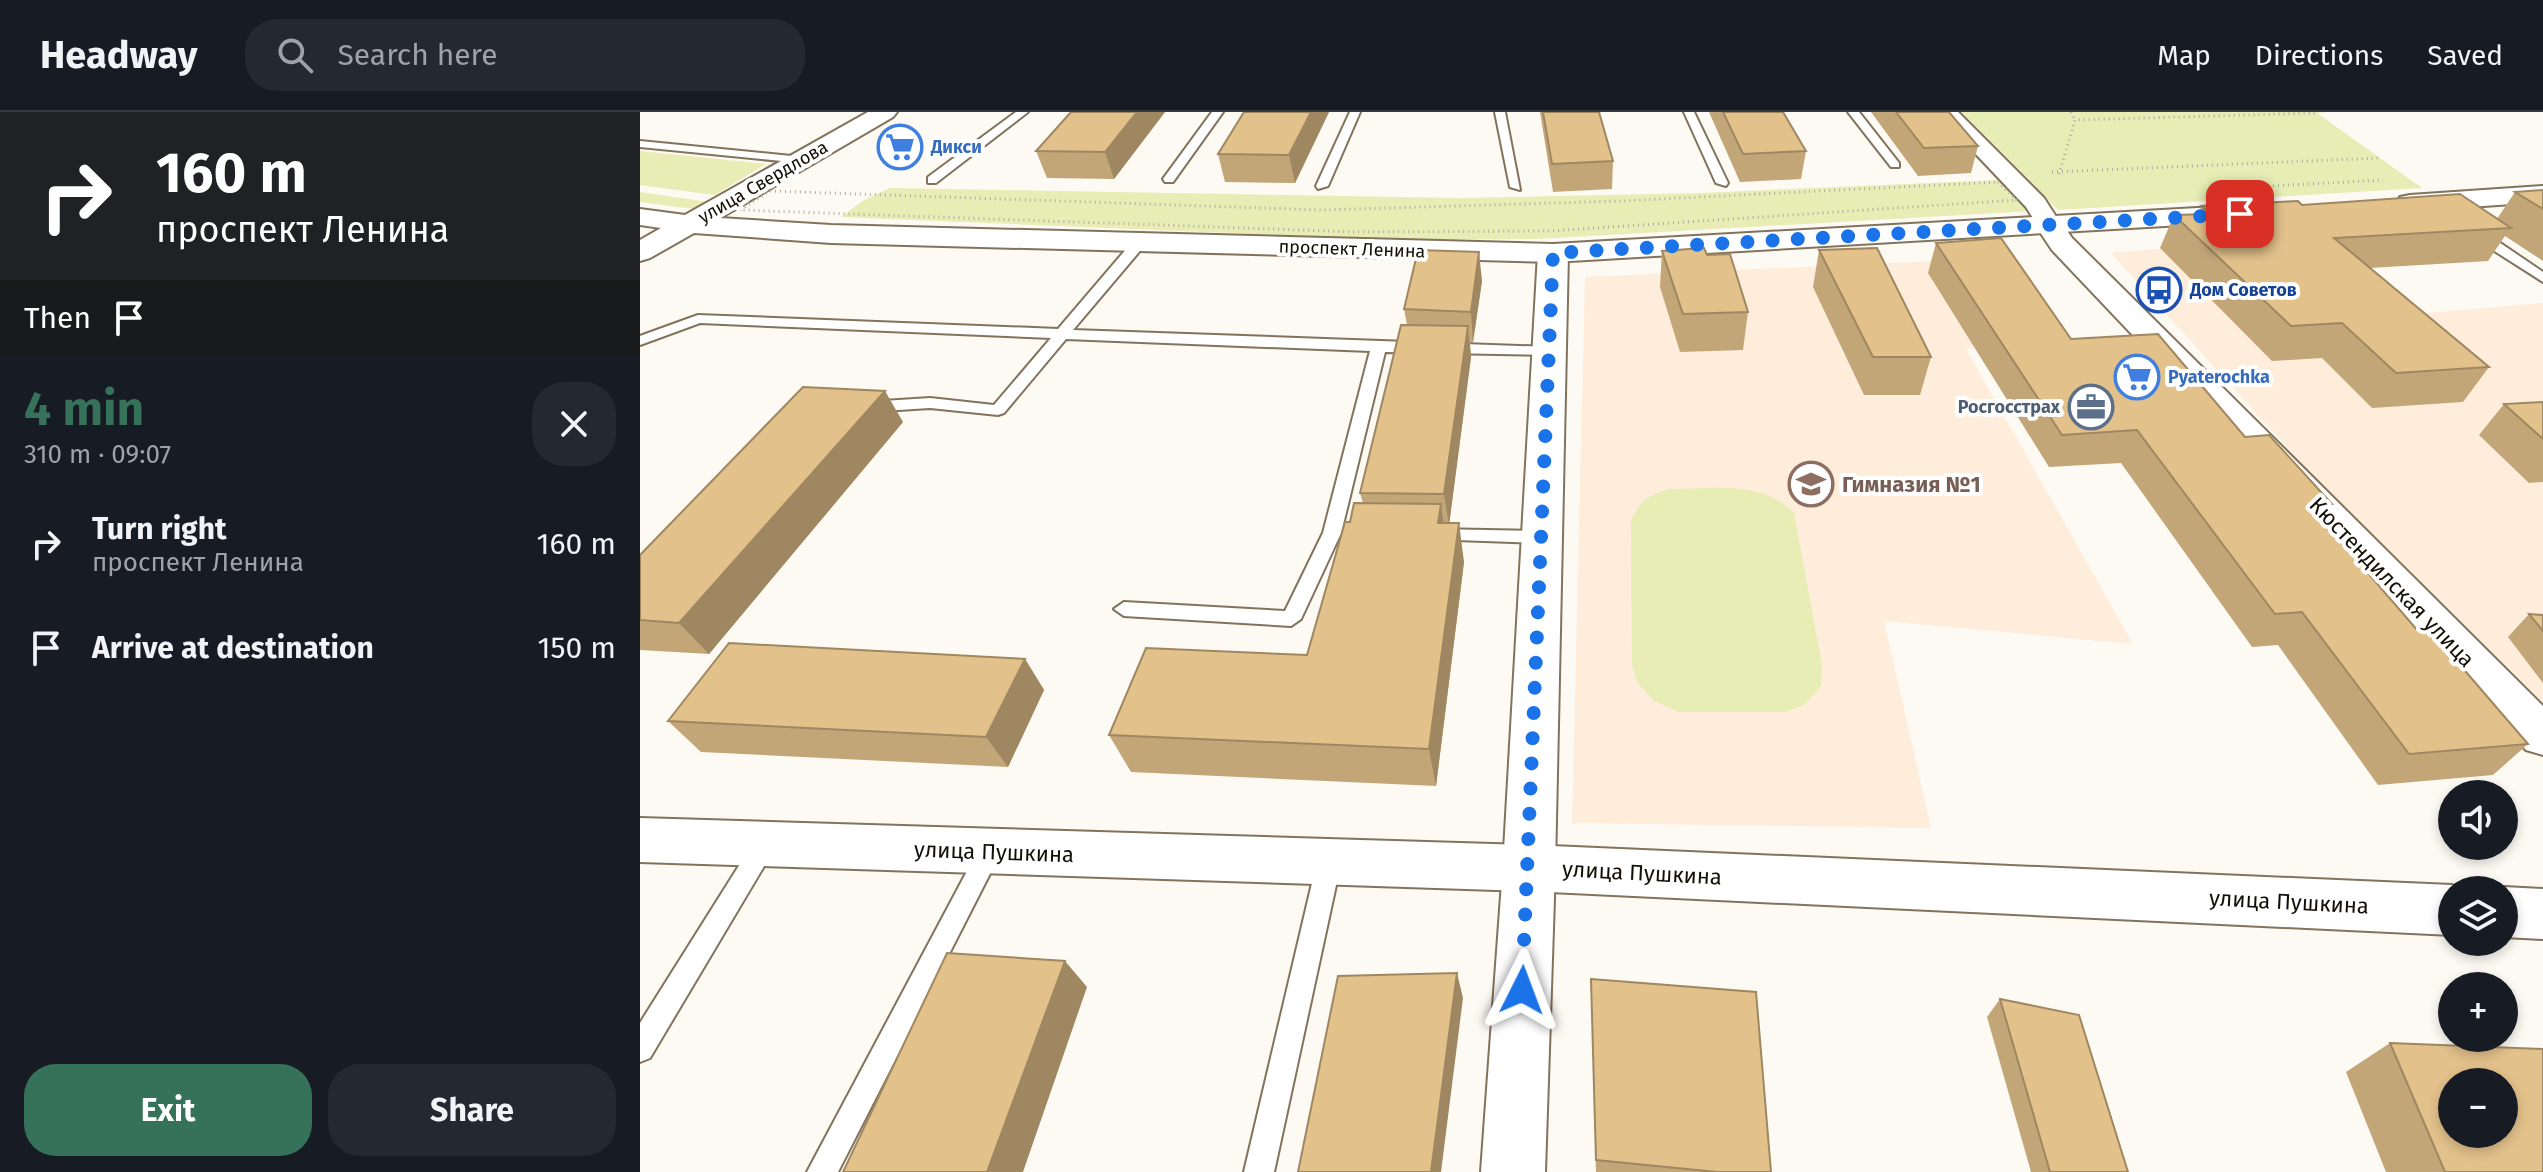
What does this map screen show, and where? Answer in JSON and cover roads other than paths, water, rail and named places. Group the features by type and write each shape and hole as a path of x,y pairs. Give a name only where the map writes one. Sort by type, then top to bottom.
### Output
{"main road":[{"name":"улица Свердлова","path":"640,252 885,112"},
{"path":"2383,205 2446,212 2543,194"},
{"name":"проспект Ленина","path":"640,217 689,224 831,234 1553,253 2256,213"},
{"name":"Кюстендилская улица","path":"2050,226 2062,244 2543,736"},
{"path":"1513,1172 1529,868 1553,253"},
{"name":"улица Пушкина","path":"640,840 1529,868 2438,909"},
{"path":"2518,913 2543,914"}],"street":[{"name":"Кюстендилская улица","path":"1946,112 2036,203 2050,226"}],"lane":[{"path":"932,180 1023,112"},
{"path":"1169,179 1218,112"},
{"path":"1322,186 1355,112"},
{"path":"1500,112 1516,187"},
{"path":"1689,112 1722,183"},
{"path":"1853,112 1895,165"},
{"path":"640,144 801,160"},
{"path":"2446,212 2543,278"},
{"path":"854,407 930,403 998,410 1139,243"},
{"path":"640,341 698,319 1379,347 1550,351"},
{"path":"1124,609 1291,619 1339,533 1379,347"},
{"path":"1422,535 1542,537"},
{"path":"640,1048 765,844"},
{"path":"822,1172 989,852"},
{"path":"1259,1172 1329,862"}],"place":[{"name":"Дикси","path":"900,147"},
{"name":"Дом Советов","path":"2159,290"},
{"name":"Pyaterochka","path":"2137,377"},
{"name":"Росгосстрах","path":"2091,407"},
{"name":"Гимназия №1","path":"1811,484"}]}
